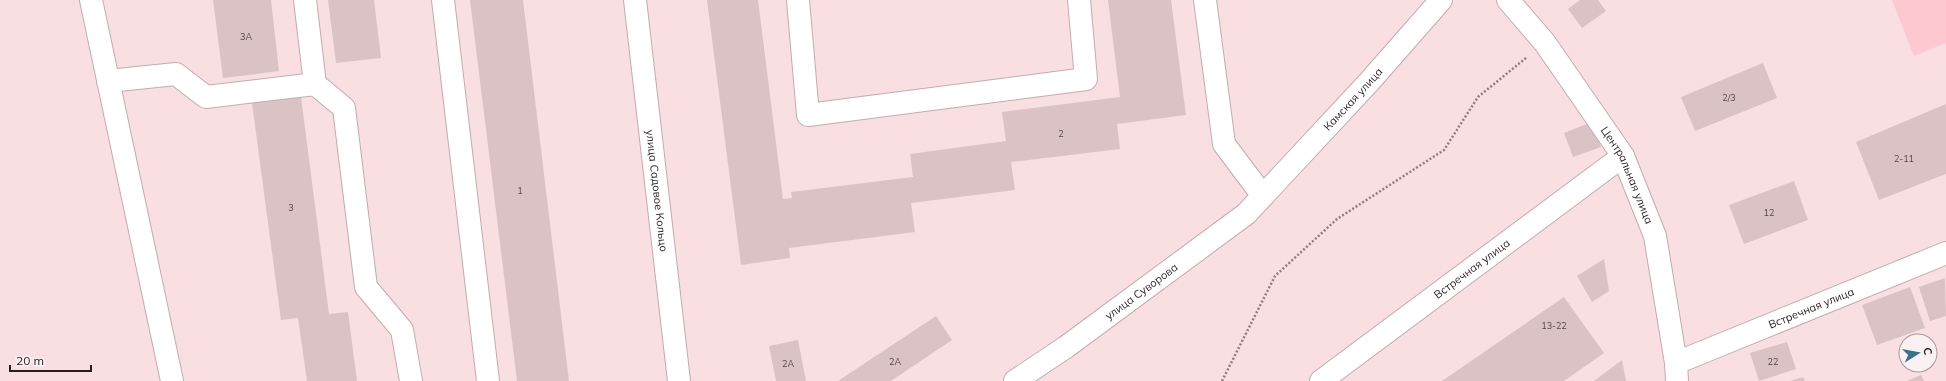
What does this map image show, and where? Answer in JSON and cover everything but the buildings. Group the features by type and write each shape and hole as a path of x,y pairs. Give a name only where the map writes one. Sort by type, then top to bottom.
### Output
{"street":[{"path":"91,0 172,381"},
{"path":"305,0 315,84 344,108 366,287 402,330 412,381"},
{"path":"442,0 488,381"},
{"name":"улица Садовое Кольцо","path":"635,0 678,381"},
{"path":"798,0 808,115 1086,79 1079,0"},
{"path":"1205,0 1224,144 1263,196"},
{"name":"Камская улица","path":"1263,196 1369,82 1441,0"},
{"name":"Центральная улица","path":"1508,0 1545,43 1623,156 1655,236 1676,372"},
{"path":"108,81 176,74 206,96 315,84"},
{"name":"Встречная улица","path":"1321,381 1623,156"},
{"name":"улица Суворова","path":"1015,381 1066,347 1239,219 1263,196"},
{"name":"Встречная улица","path":"1676,372 1946,253"}],"path":[{"path":"1222,381 1276,276 1337,219 1444,150 1478,97 1545,43"}],"shaded area":[{"path":"1892,0 1946,0 1946,43 1914,56"}]}
